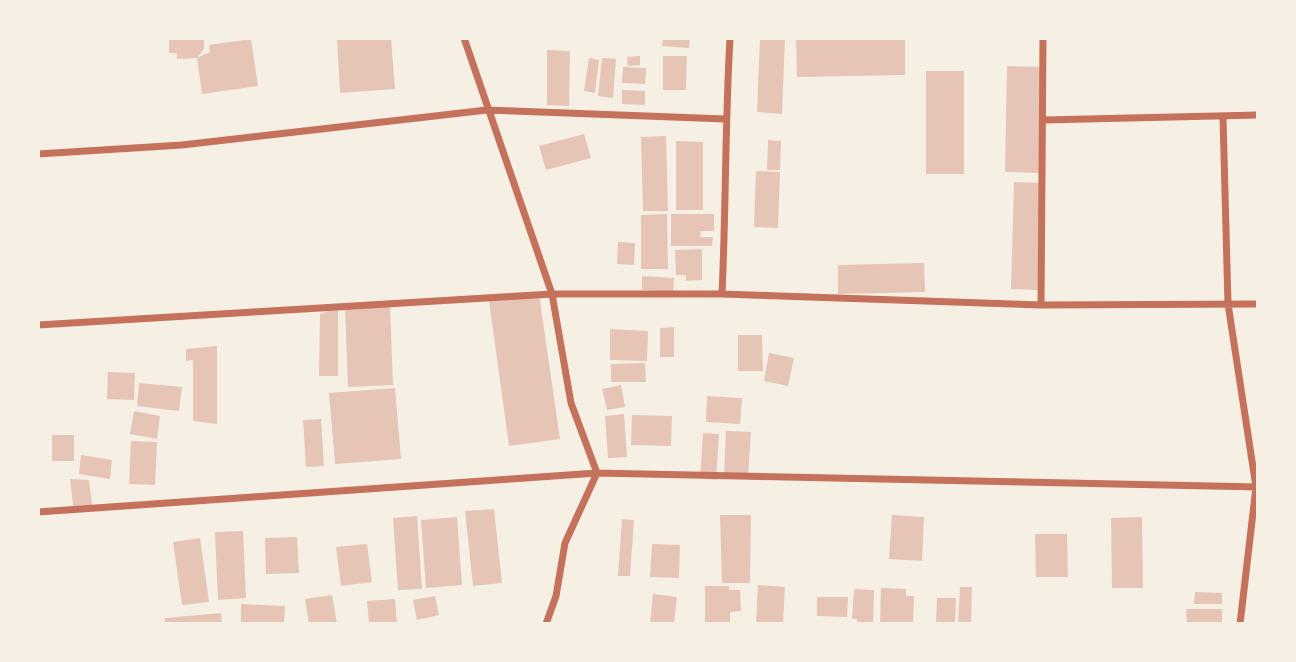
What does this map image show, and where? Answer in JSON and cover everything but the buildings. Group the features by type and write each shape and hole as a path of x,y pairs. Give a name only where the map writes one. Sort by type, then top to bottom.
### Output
{"street":[{"path":"464,38 552,294 571,403 597,472 565,543 556,596 546,624"},
{"path":"722,294 726,229 725,119 730,38"},
{"path":"1041,305 1043,38"},
{"path":"38,154 183,145 487,110 725,119"},
{"path":"1044,120 1258,116"},
{"path":"1223,118 1228,304 1257,487 1240,624"},
{"path":"38,325 552,294 722,294 1041,305 1258,304"},
{"path":"38,512 597,472 1257,487"}]}
